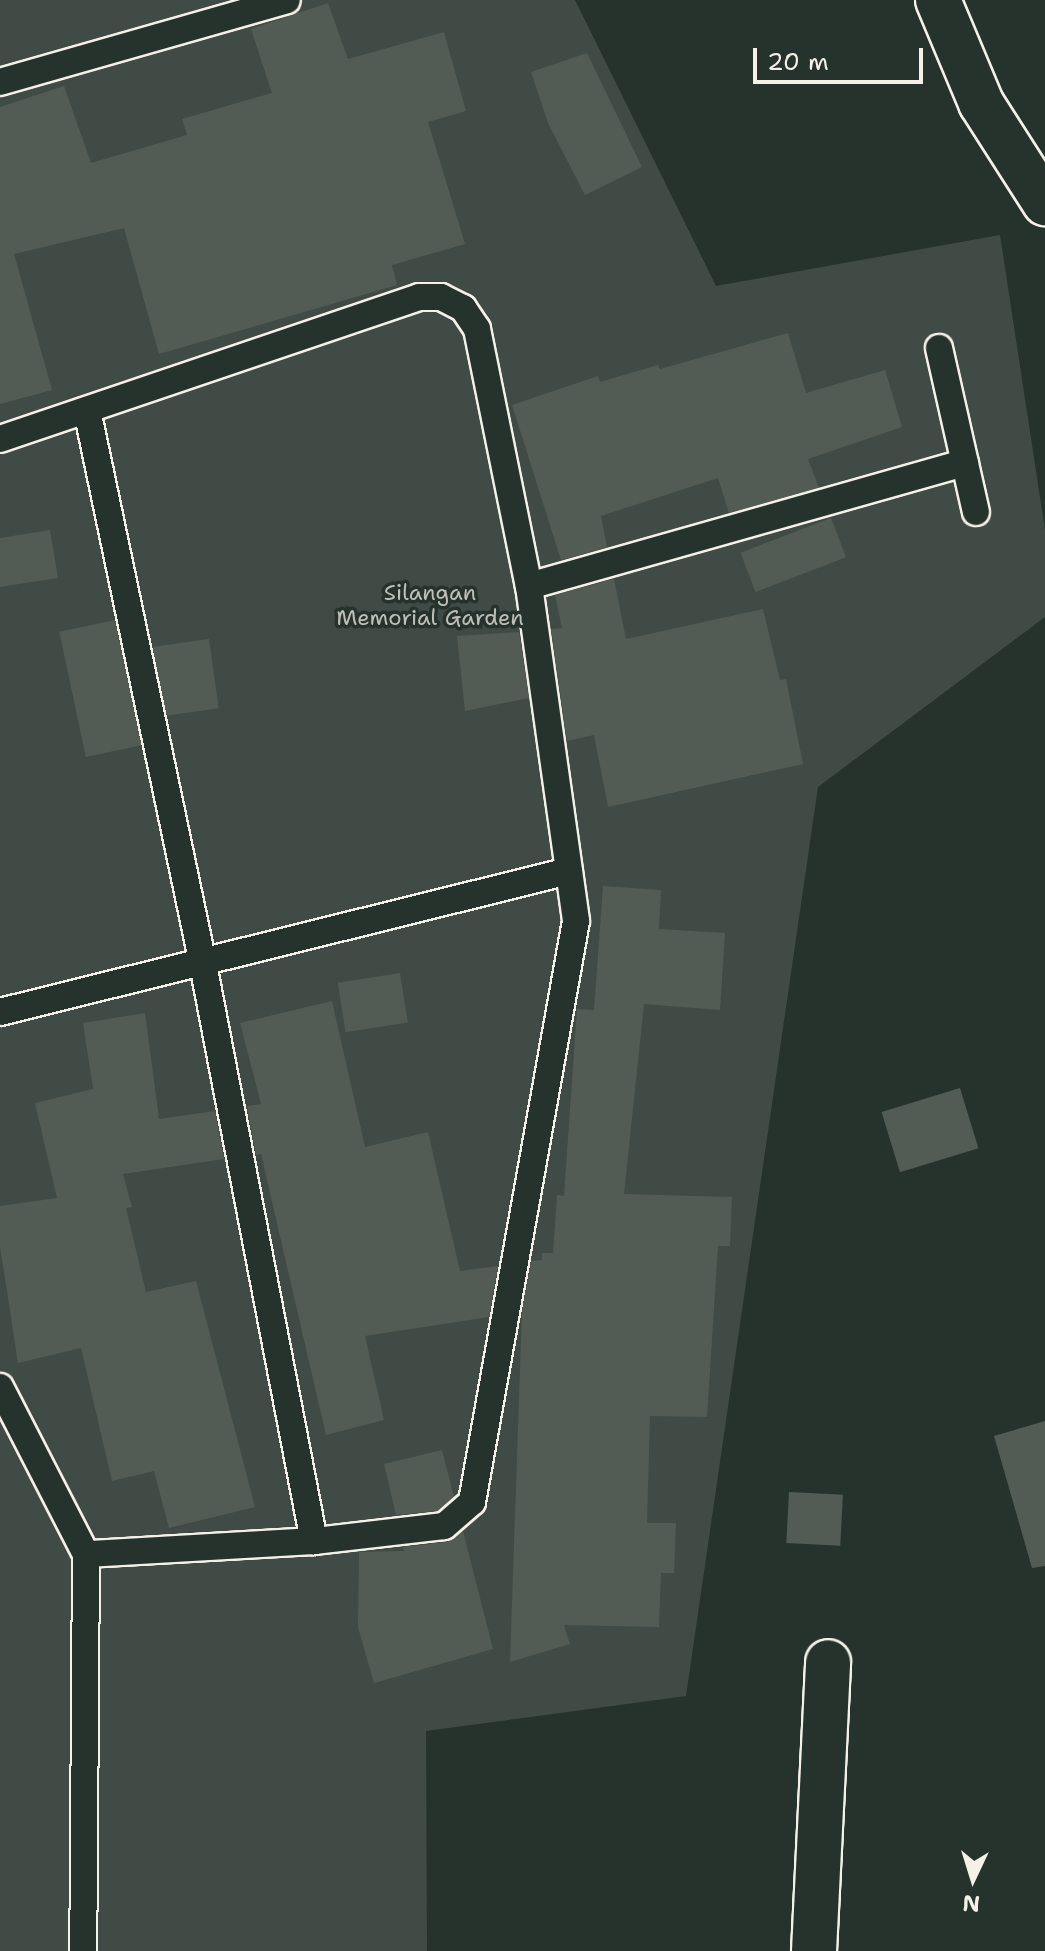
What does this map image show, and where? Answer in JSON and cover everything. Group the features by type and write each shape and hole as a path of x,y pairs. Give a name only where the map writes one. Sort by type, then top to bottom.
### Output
{"street":[{"path":"938,0 981,103 1045,203"},
{"path":"814,1951 828,1662"}],"lane":[{"path":"0,82 287,0"},
{"path":"0,439 419,297 441,297 463,308 477,329 529,586 576,921 472,1502 444,1526 314,1541 86,1554"},
{"path":"939,348 976,512"},
{"path":"87,410 202,959 314,1541"},
{"path":"529,586 965,463"},
{"path":"0,1012 202,959 569,871"},
{"path":"0,1387 86,1554 83,1951"}],"green space":[{"name":"Silangan Memorial Garden","path":"0,0 575,0 716,286 1000,235 1045,530 1045,617 818,787 686,1696 426,1731 427,1951 0,1951"}],"building":[{"path":"328,3 348,59 444,32 466,111 428,122 465,244 392,265 397,285 159,354 124,228 14,254 52,390 0,404 0,107 64,86 91,163 187,135 182,119 272,93 251,29"},
{"path":"587,53 642,167 585,195 548,123 531,72"},
{"path":"788,333 806,393 885,370 902,427 808,459 819,488 729,513 718,478 601,516 607,547 561,560 512,405 598,376 600,382 658,365 660,369"},
{"path":"831,518 846,557 755,592 740,553"},
{"path":"50,530 58,578 0,587 0,538"},
{"path":"614,579 626,639 763,609 780,680 786,679 803,764 608,807 594,735 567,741 551,629 562,628 555,595"},
{"path":"115,620 142,745 86,757 59,632"},
{"path":"519,632 529,698 465,711 457,636"},
{"path":"209,639 219,708 162,716 153,647"},
{"path":"603,886 661,890 659,929 725,933 720,1010 644,1004 624,1194 732,1197 730,1246 718,1246 707,1417 650,1416 647,1523 676,1523 674,1573 661,1573 659,1627 564,1625 570,1644 510,1662 522,1311 531,1261 542,1260 542,1253 553,1253 557,1195 564,1196 577,1009 594,1010"},
{"path":"400,973 408,1022 346,1032 338,983"},
{"path":"332,1001 365,1147 428,1132 460,1271 498,1266 489,1317 365,1336 384,1420 326,1435 261,1154 256,1155 247,1106 261,1104 240,1023"},
{"path":"145,1013 159,1119 215,1111 224,1159 123,1174 132,1207 126,1208 146,1292 196,1281 255,1507 169,1528 154,1471 112,1481 81,1348 18,1363 0,1246 0,1206 57,1198 35,1103 93,1089 83,1023"},
{"path":"960,1088 978,1148 900,1172 882,1112"},
{"path":"1045,1421 1045,1566 1032,1568 994,1436"},
{"path":"442,1450 454,1497 437,1511 396,1515 384,1464"},
{"path":"789,1492 843,1495 840,1546 786,1543"},
{"path":"463,1531 493,1649 374,1683 358,1627 359,1552 404,1551 403,1547 447,1542"}]}
